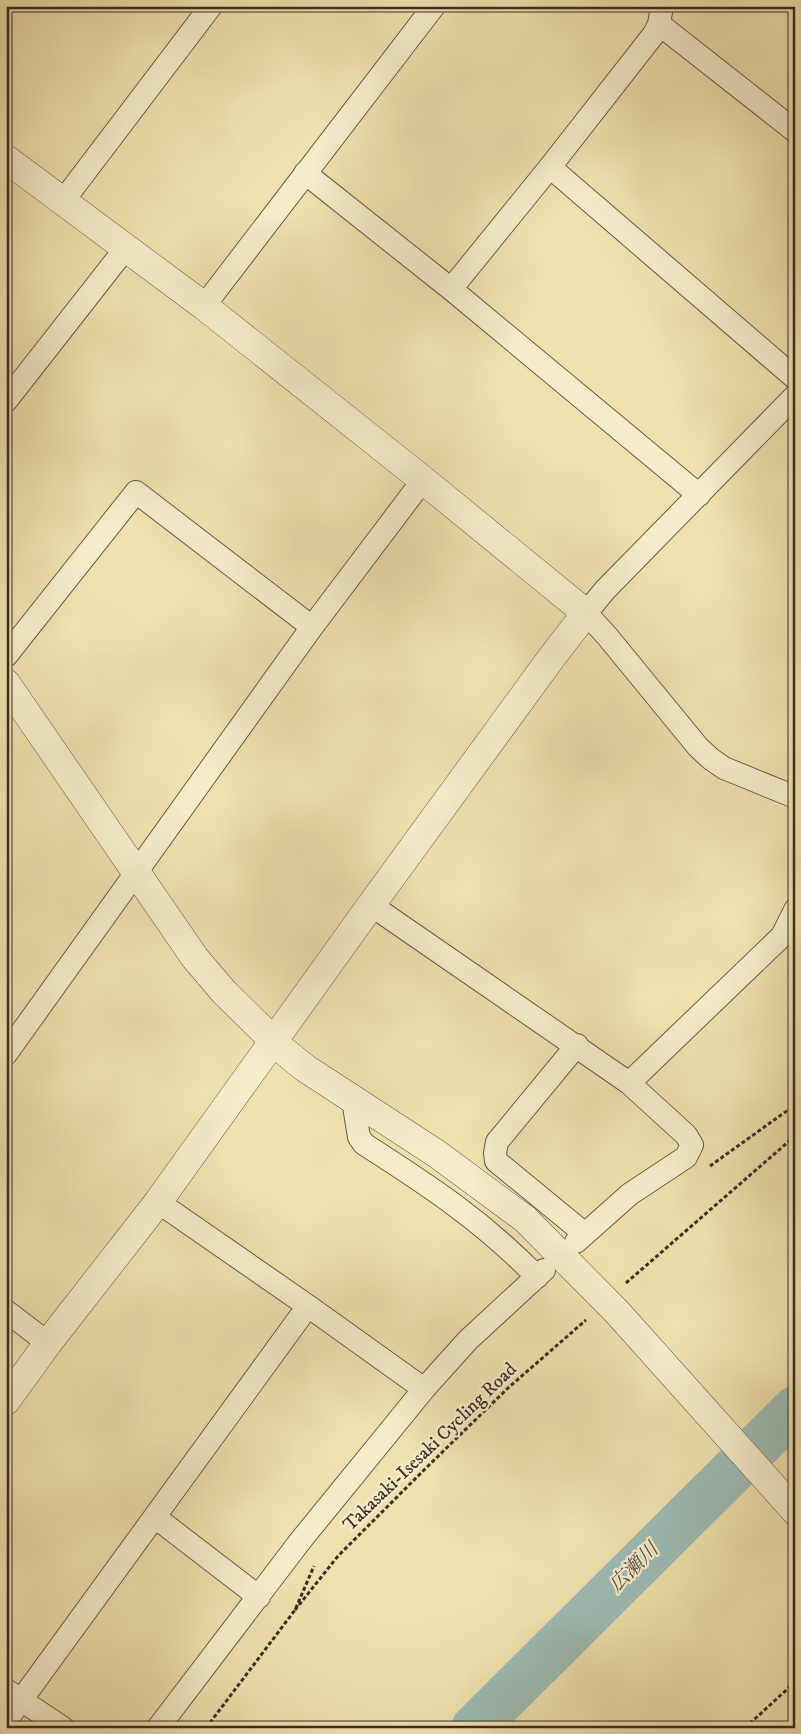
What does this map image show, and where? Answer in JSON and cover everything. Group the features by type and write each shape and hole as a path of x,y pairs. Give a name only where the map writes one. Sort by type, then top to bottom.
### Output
{"street":[{"path":"63,201 211,6"},
{"path":"204,306 434,6"},
{"path":"451,289 654,34 660,15 795,131"},
{"path":"6,159 204,306 423,480 586,613 698,747 711,759 724,768 795,796"},
{"path":"550,167 795,378"},
{"path":"306,173 451,289 699,495"},
{"path":"6,401 126,249"},
{"path":"6,1401 48,1343 158,1202 371,905 586,613 606,590 795,396"},
{"path":"6,1054 312,627 423,480"},
{"path":"6,656 136,492 312,627"},
{"path":"6,683 196,958 224,992 305,1068 436,1154 525,1219 561,1254 619,1300 795,1511"},
{"path":"371,905 577,1045 629,1083 686,1135 692,1145 686,1157 630,1194 580,1238 496,1162 495,1153 497,1142 577,1045"},
{"path":"629,1083 782,936 795,910"},
{"path":"158,1728 301,1540 424,1389 468,1340 540,1274 446,1198 364,1144 359,1137 353,1100"},
{"path":"158,1202 424,1389"},
{"path":"6,1721 14,1695 155,1517 308,1306"},
{"path":"6,1311 48,1343"},
{"path":"155,1517 259,1597"},
{"path":"14,1695 63,1728"}],"path":[{"path":"619,1300 795,1136"},
{"name":"Takasaki-Isesaki Cycling Road","path":"206,1728 338,1556 508,1388 587,1319"},
{"name":"Takasaki-Isesaki Cycling Road","path":"295,1610 317,1560"},
{"path":"745,1728 795,1682"}],"waterway":[{"name":"広瀬川","path":"474,1728 795,1409"}]}
